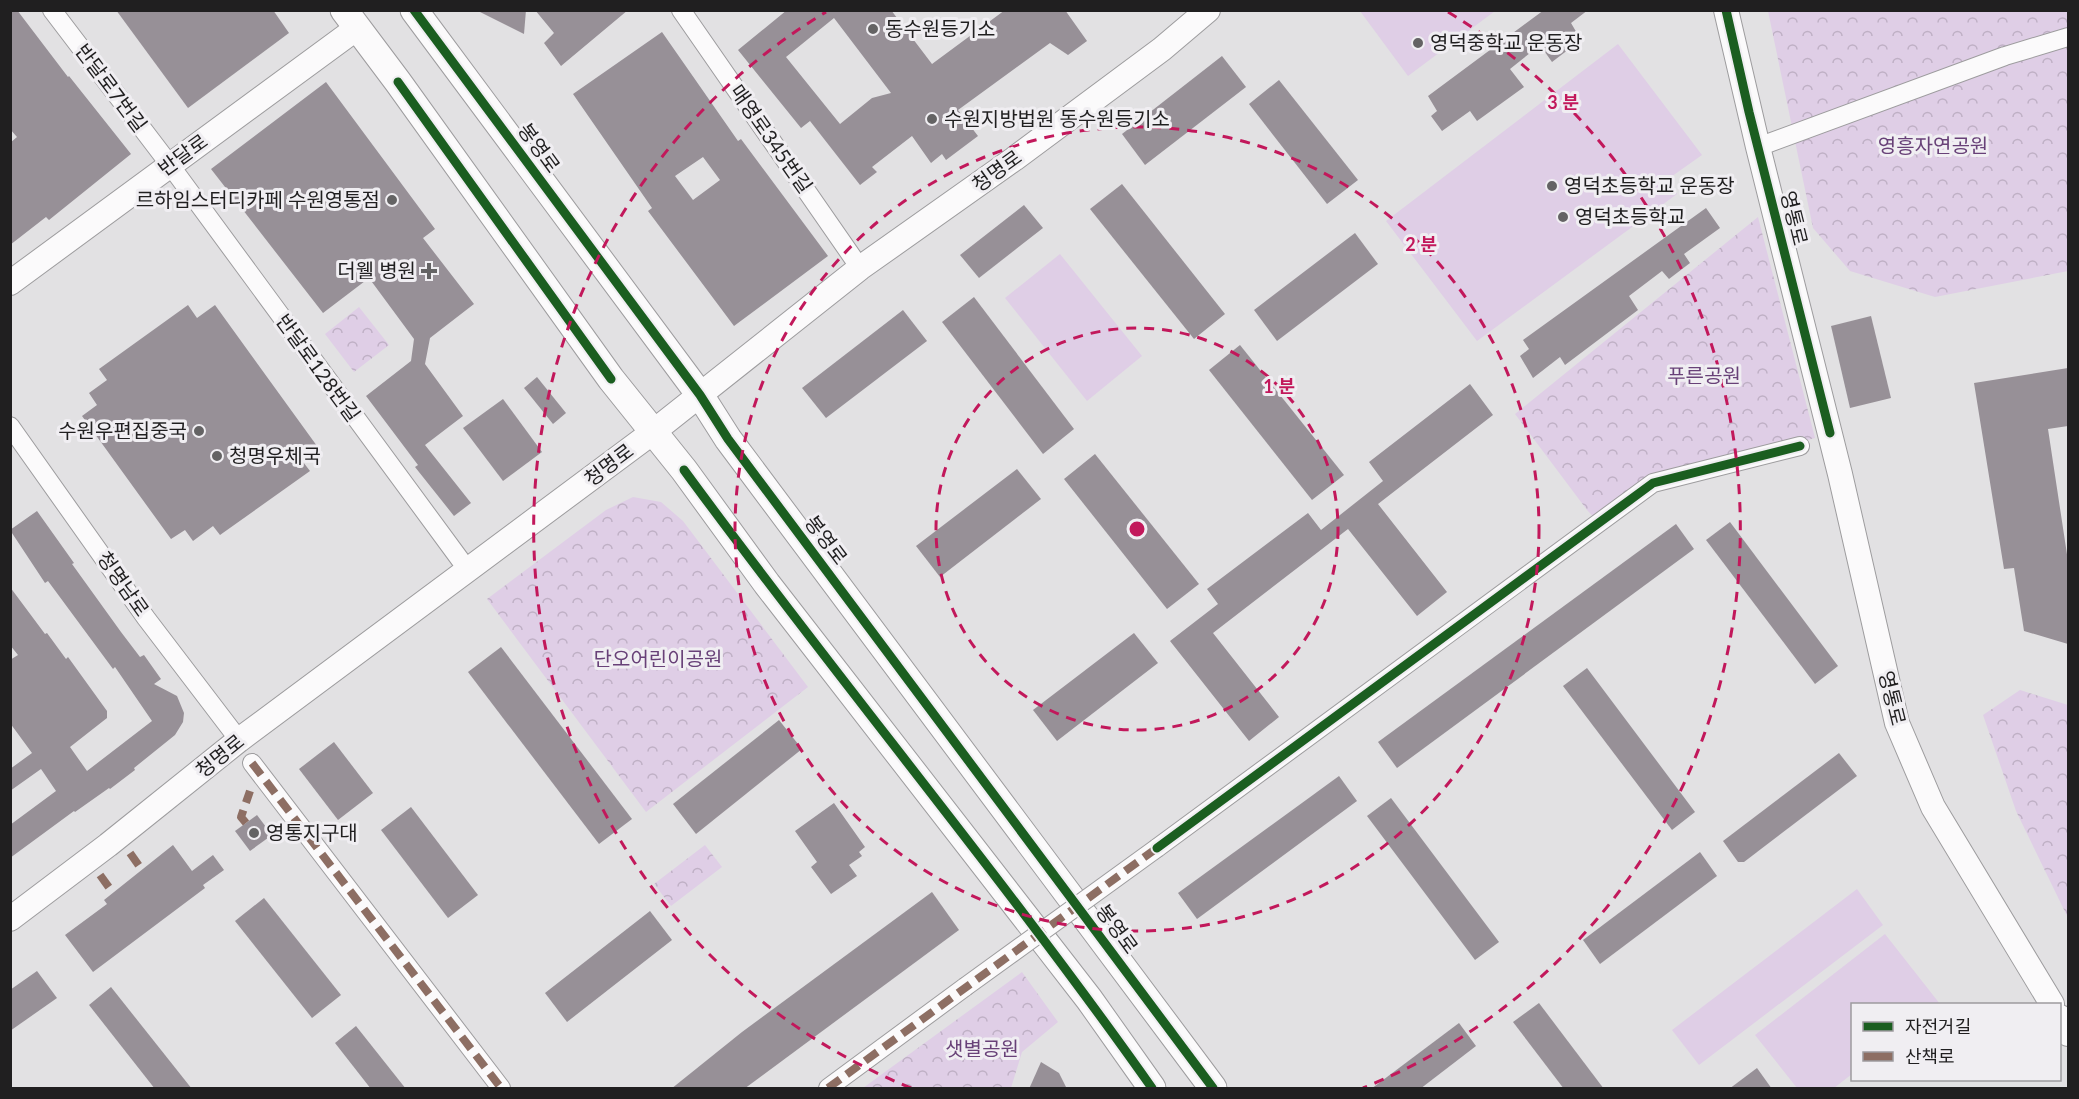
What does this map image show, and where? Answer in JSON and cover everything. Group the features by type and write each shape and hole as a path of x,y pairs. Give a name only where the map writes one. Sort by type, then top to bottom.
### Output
{"main road":[{"name":"봉영로","path":"414,10 700,396 728,439 1213,1089"},
{"path":"350,19 611,379 1089,999 1152,1089"}],"street":[{"name":"반달로7번길","path":"52,10 170,165"},
{"name":"매영로345번길","path":"681,10 860,268"},
{"name":"청명로","path":"10,919 117,838 239,740 653,432 860,268 1014,159 1162,49 1208,10"},
{"name":"영통로","path":"1726,10 1840,474 1897,723 1933,807 2051,1003"},
{"name":"반달로","path":"10,283 170,165 350,19"},
{"path":"1758,147 2006,56 2068,37"},
{"name":"반달로128번길","path":"170,165 467,569"},
{"name":"청명남로","path":"10,426 146,618 239,740"},
{"path":"828,1089 1653,483 1800,446"},
{"path":"252,763 501,1089"},
{"path":"2061,1019 2068,1034"}],"green space":[{"name":"영덕중학교 운동장","path":"1360,11 1495,11 1408,76"},
{"name":"영흥자연공원","path":"1768,11 2068,11 2068,271 1935,297 1850,271 1813,228"},
{"name":"영덕초등학교 운동장","path":"1618,44 1702,155 1668,179 1677,194 1477,341 1386,221"},
{"name":"푸른공원","path":"1758,217 1815,438 1653,483 1599,523 1515,414"},
{"path":"1060,254 1142,356 1087,401 1005,298"},
{"path":"359,307 389,345 354,372 325,334"},
{"name":"단오어린이공원","path":"633,497 661,502 683,521 808,687 646,812 487,599 606,510"},
{"path":"2020,690 2068,705 2068,918 2016,811 1983,715"},
{"path":"705,845 722,867 671,906 654,884"},
{"path":"1857,889 1883,925 1699,1065 1672,1030"},
{"path":"1885,934 1939,1003 1851,1003 1851,1075 1834,1088 1797,1088 1755,1035"},
{"name":"샛별공원","path":"1022,972 1058,1022 1022,1052 1011,1088 863,1088"}],"building":[{"path":"10,10 17,10 131,154 49,220 46,217 10,245 10,143 17,137 10,129"},
{"path":"116,10 273,10 289,33 188,108"},
{"path":"476,10 526,10 524,34"},
{"path":"535,10 628,10 561,66 544,43 554,33"},
{"path":"787,10 891,10 932,64 1005,10 1065,10 1087,41 1068,55 1050,43 958,110 978,136 946,160 942,154 931,163 912,136 872,167 877,172 860,185 810,121 801,128 738,50","holes":["834,18 891,93 872,98 840,124 786,57"]},
{"path":"1544,10 1588,10 1571,23 1581,40 1552,62 1540,45 1510,69 1524,87 1477,121 1470,111 1442,131 1431,116 1437,111 1428,96"},
{"path":"662,32 738,141 741,139 828,256 734,326 648,211 652,208 573,94","holes":["703,157 720,180 693,200 675,176"]},
{"path":"1222,56 1246,87 1145,165 1122,134"},
{"path":"1279,80 1358,180 1327,204 1249,104"},
{"path":"326,82 435,229 423,238 474,304 430,338 425,364 463,416 425,445 471,503 454,516 415,467 418,465 366,396 411,361 414,339 369,278 323,313 211,169"},
{"path":"1122,184 1225,314 1194,339 1090,209"},
{"path":"1024,205 1043,228 979,278 960,255"},
{"path":"1706,208 1720,228 1684,254 1690,263 1669,279 1662,271 1629,296 1638,310 1565,365 1560,357 1533,378 1520,356 1529,349 1523,340"},
{"path":"1355,233 1378,264 1277,341 1254,310"},
{"path":"974,297 1074,429 1043,454 942,322"},
{"name":"수원우편집중국","path":"188,305 197,318 215,305 317,446 300,458 310,471 220,535 213,526 193,541 185,530 171,539 82,416 97,405 89,393 107,380 99,369"},
{"path":"903,310 927,341 826,418 802,388"},
{"path":"1871,316 1891,398 1850,408 1831,326"},
{"path":"1240,345 1344,475 1312,500 1209,370"},
{"path":"2068,368 2068,426 2048,429 2068,561 2068,644 2024,631 2014,568 2004,569 1974,383"},
{"path":"537,377 566,413 553,424 524,388"},
{"path":"1470,384 1493,415 1378,504 1447,592 1417,616 1348,529 1213,633 1279,717 1249,741 1170,641 1218,604 1207,589 1308,513 1321,530 1383,481 1369,462"},
{"path":"503,399 542,452 503,481 463,428"},
{"path":"1095,454 1199,584 1167,609 1064,479"},
{"path":"1017,469 1041,499 940,577 916,546"},
{"path":"37,511 121,632 140,657 144,655 161,679 154,684 177,696 184,713 183,722 175,735 134,768 135,770 10,858 10,825 56,791 41,769 10,791 10,769 32,753 10,723 10,660 18,655 10,645 10,587 45,634 47,633 66,659 68,657 107,711 107,718 70,747 87,771 152,721 115,667 113,669 48,581 45,583 10,530"},
{"path":"1730,522 1838,666 1815,684 1706,540"},
{"path":"1676,524 1694,549 1397,768 1378,742"},
{"path":"1134,633 1158,663 1057,741 1033,710"},
{"path":"501,647 632,819 599,844 468,672"},
{"path":"1587,668 1695,812 1672,830 1563,686"},
{"path":"779,720 802,749 696,834 673,804"},
{"path":"334,742 373,793 338,820 299,769"},
{"path":"1839,753 1857,776 1744,862 1738,862 1723,841"},
{"path":"1339,776 1357,801 1197,919 1178,893"},
{"path":"1391,798 1499,942 1475,960 1367,816"},
{"path":"834,803 865,847 859,852 862,856 849,865 857,876 831,894 811,867 817,862 795,831"},
{"path":"411,807 478,895 448,918 381,830"},
{"name":"영통지구대","path":"257,815 272,835 250,851 235,831"},
{"path":"173,845 192,871 213,855 224,870 203,885 205,888 93,972 65,935 107,904 104,900"},
{"path":"1700,852 1717,876 1600,964 1583,940"},
{"path":"932,892 959,930 744,1089 671,1089 742,1032"},
{"path":"264,898 341,995 312,1018 235,921"},
{"path":"650,911 672,940 567,1022 545,993"},
{"path":"37,971 57,998 10,1031 10,990"},
{"path":"111,987 192,1089 155,1089 89,1005"},
{"path":"1539,1003 1604,1089 1564,1089 1513,1022"},
{"path":"1459,1023 1476,1046 1420,1089 1371,1089"},
{"path":"356,1026 406,1089 371,1089 335,1043"},
{"path":"1041,1062 1059,1073 1067,1089 1029,1089"},
{"path":"1757,1068 1772,1089 1729,1089"}],"marked path":[{"path":"252,763 501,1088"},
{"path":"246,823 241,817 250,791"},
{"path":"828,1088 1161,845"},
{"path":"130,853 142,870"},
{"path":"100,875 113,893"}],"cycle path":[{"path":"414,10 700,395 728,439 1213,1088"},
{"path":"1726,10 1749,112 1830,433"},
{"path":"398,82 611,379"},
{"path":"1157,848 1653,483 1800,446"},
{"path":"684,470 1038,932 1152,1088"}],"place":[{"name":"동수원등기소","path":"873,29"},
{"name":"영덕중학교 운동장","path":"1418,43"},
{"name":"수원지방법원 동수원등기소","path":"932,119"},
{"name":"영덕초등학교 운동장","path":"1552,186"},
{"name":"르하임스터디카페 수원영통점","path":"392,200"},
{"name":"영덕초등학교","path":"1563,217"},
{"name":"더웰 병원","path":"429,271"},
{"name":"수원우편집중국","path":"199,431"},
{"name":"청명우체국","path":"217,456"},
{"name":"영통지구대","path":"254,833"}]}
